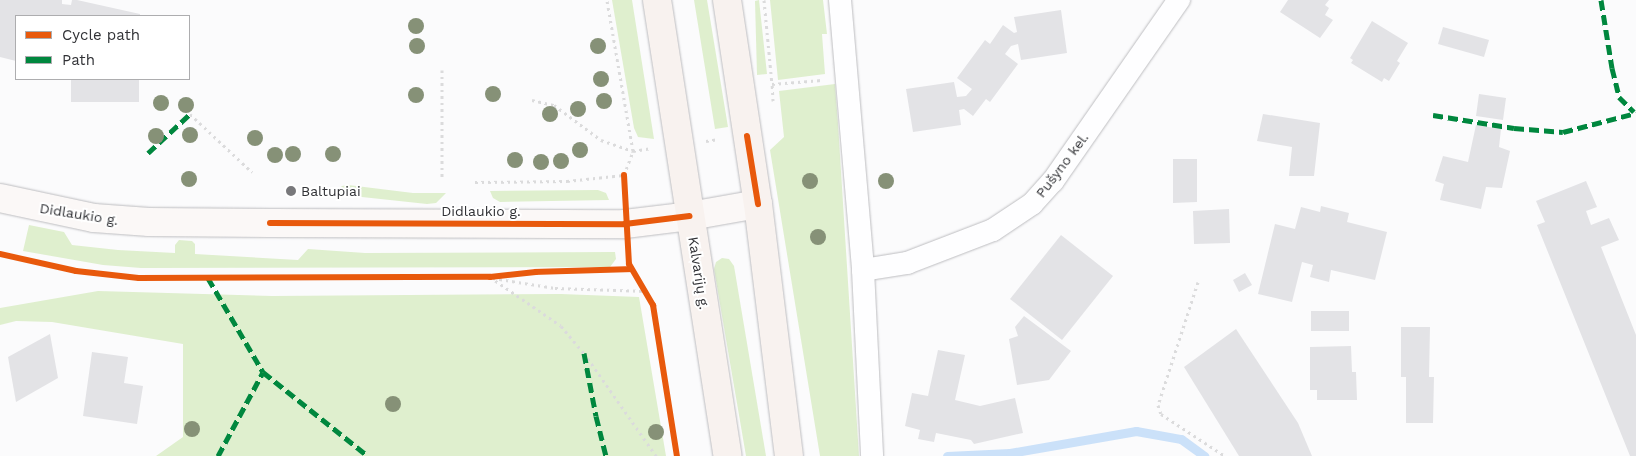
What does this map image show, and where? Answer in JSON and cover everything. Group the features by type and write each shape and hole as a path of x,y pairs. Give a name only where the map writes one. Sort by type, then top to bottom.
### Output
{"main road":[{"name":"Kalvarijų g.","path":"657,0 728,456"},
{"path":"727,0 758,204 789,456"}],"street":[{"path":"840,0 863,270 872,456"},
{"name":"Pušyno kel.","path":"863,270 907,263 985,233 1015,217 1032,204 1053,181 1179,0"},
{"name":"Didlaukio g.","path":"0,198 94,218 149,222 625,224 690,216 758,204"}],"path":[{"path":"532,100 554,105 601,140 633,151 607,0"},
{"path":"764,0 772,84"},
{"path":"442,70 442,180"},
{"path":"782,84 828,79"},
{"path":"190,114 252,172"},
{"path":"475,182 567,181 624,175"},
{"path":"480,277 518,274"},
{"path":"490,277 555,288 647,291"},
{"path":"490,277 561,326 584,353 656,456"},
{"path":"1198,282 1158,405 1161,414 1225,456"}],"green space":[{"path":"612,0 632,0 654,139 638,137 634,128"},
{"path":"694,0 707,0 728,127 715,129"},
{"path":"759,0 767,74 757,75 755,1"},
{"path":"770,0 823,0 827,34 822,34 825,74 778,80"},
{"path":"835,84 859,456 820,456 770,150 784,137 779,91"},
{"path":"348,185 413,193 446,193 436,203 427,204 334,194 342,186"},
{"path":"598,190 606,193 609,200 500,202 493,198 490,191"},
{"path":"29,225 64,232 72,245 118,250 175,253 175,245 179,240 192,241 195,244 195,254 298,260 308,249 365,253 615,252 616,259 610,267 141,268 103,265 23,251"},
{"path":"722,258 729,259 734,266 766,456 746,456 714,269 716,262"},
{"path":"98,291 272,296 561,294 639,297 666,456 156,456 183,437 183,344 52,322 16,321 0,325 0,308"}],"building":[{"path":"0,0 62,0 62,4 71,5 72,0 77,0 140,14 15,15 15,61 0,57"},
{"path":"1288,0 1329,0 1325,5 1329,8 1325,15 1333,20 1320,38 1280,12"},
{"path":"1061,10 1067,53 1021,60 1018,44 1011,46 1005,54 1018,64 990,102 986,99 973,116 964,109 959,110 961,125 913,132 906,89 954,82 957,97 966,96 972,89 957,78 985,40 990,44 1003,25 1014,33 1017,32 1014,17"},
{"path":"1372,21 1408,43 1397,61 1400,63 1389,81 1384,78 1382,82 1351,63 1353,60 1350,58"},
{"path":"1443,27 1489,40 1484,57 1438,44"},
{"path":"71,80 139,80 139,102 71,102"},
{"path":"1479,94 1506,98 1503,120 1476,116"},
{"path":"1263,114 1320,123 1314,176 1289,176 1292,147 1257,141"},
{"path":"1476,125 1501,129 1499,147 1510,151 1502,188 1486,187 1481,209 1440,200 1444,184 1435,181 1443,156 1468,162"},
{"path":"1173,159 1197,159 1197,202 1173,203"},
{"path":"1586,181 1597,207 1586,211 1591,225 1609,218 1619,240 1601,247 1636,335 1636,456 1630,456 1537,225 1545,222 1536,201"},
{"path":"1321,206 1349,213 1347,222 1387,232 1375,280 1331,270 1329,282 1310,277 1313,265 1302,262 1292,302 1258,294 1275,224 1295,229 1301,207 1320,212"},
{"path":"1229,209 1230,243 1194,244 1193,211"},
{"path":"1061,235 1113,276 1062,340 1010,299"},
{"path":"1245,273 1252,285 1239,292 1233,280"},
{"path":"1311,311 1349,311 1349,331 1311,331"},
{"path":"1024,316 1071,351 1049,380 1017,385 1009,339 1018,336 1015,327"},
{"path":"1401,327 1430,327 1429,377 1434,377 1433,423 1406,423 1406,377 1401,377"},
{"path":"1236,329 1298,423 1312,456 1239,456 1184,367"},
{"path":"50,334 58,378 16,402 8,357"},
{"path":"1351,346 1352,372 1356,372 1357,400 1317,400 1317,390 1310,390 1310,347"},
{"path":"938,350 965,355 955,400 980,406 1015,398 1023,433 974,444 971,440 936,433 934,442 918,439 920,430 905,426 912,393 928,396"},
{"path":"92,352 128,357 124,383 143,386 137,424 83,416"}],"waterway":[{"path":"947,456 1010,453 1136,431 1181,439 1204,456"}],"marked path":[{"path":"1601,0 1612,68 1619,97 1634,112"},
{"path":"1433,115 1514,128 1563,132 1636,113"},
{"path":"148,153 190,114"},
{"path":"208,278 263,372 368,456"},
{"path":"584,353 606,456"},
{"path":"218,456 263,372"}],"cycle path":[{"path":"747,136 758,204"},
{"path":"624,175 629,264 653,305 677,456"},
{"path":"270,223 625,224 690,216"},
{"path":"0,254 76,271 139,278 490,277 536,272 631,269"}],"place":[{"name":"Baltupiai","path":"291,191"}]}
